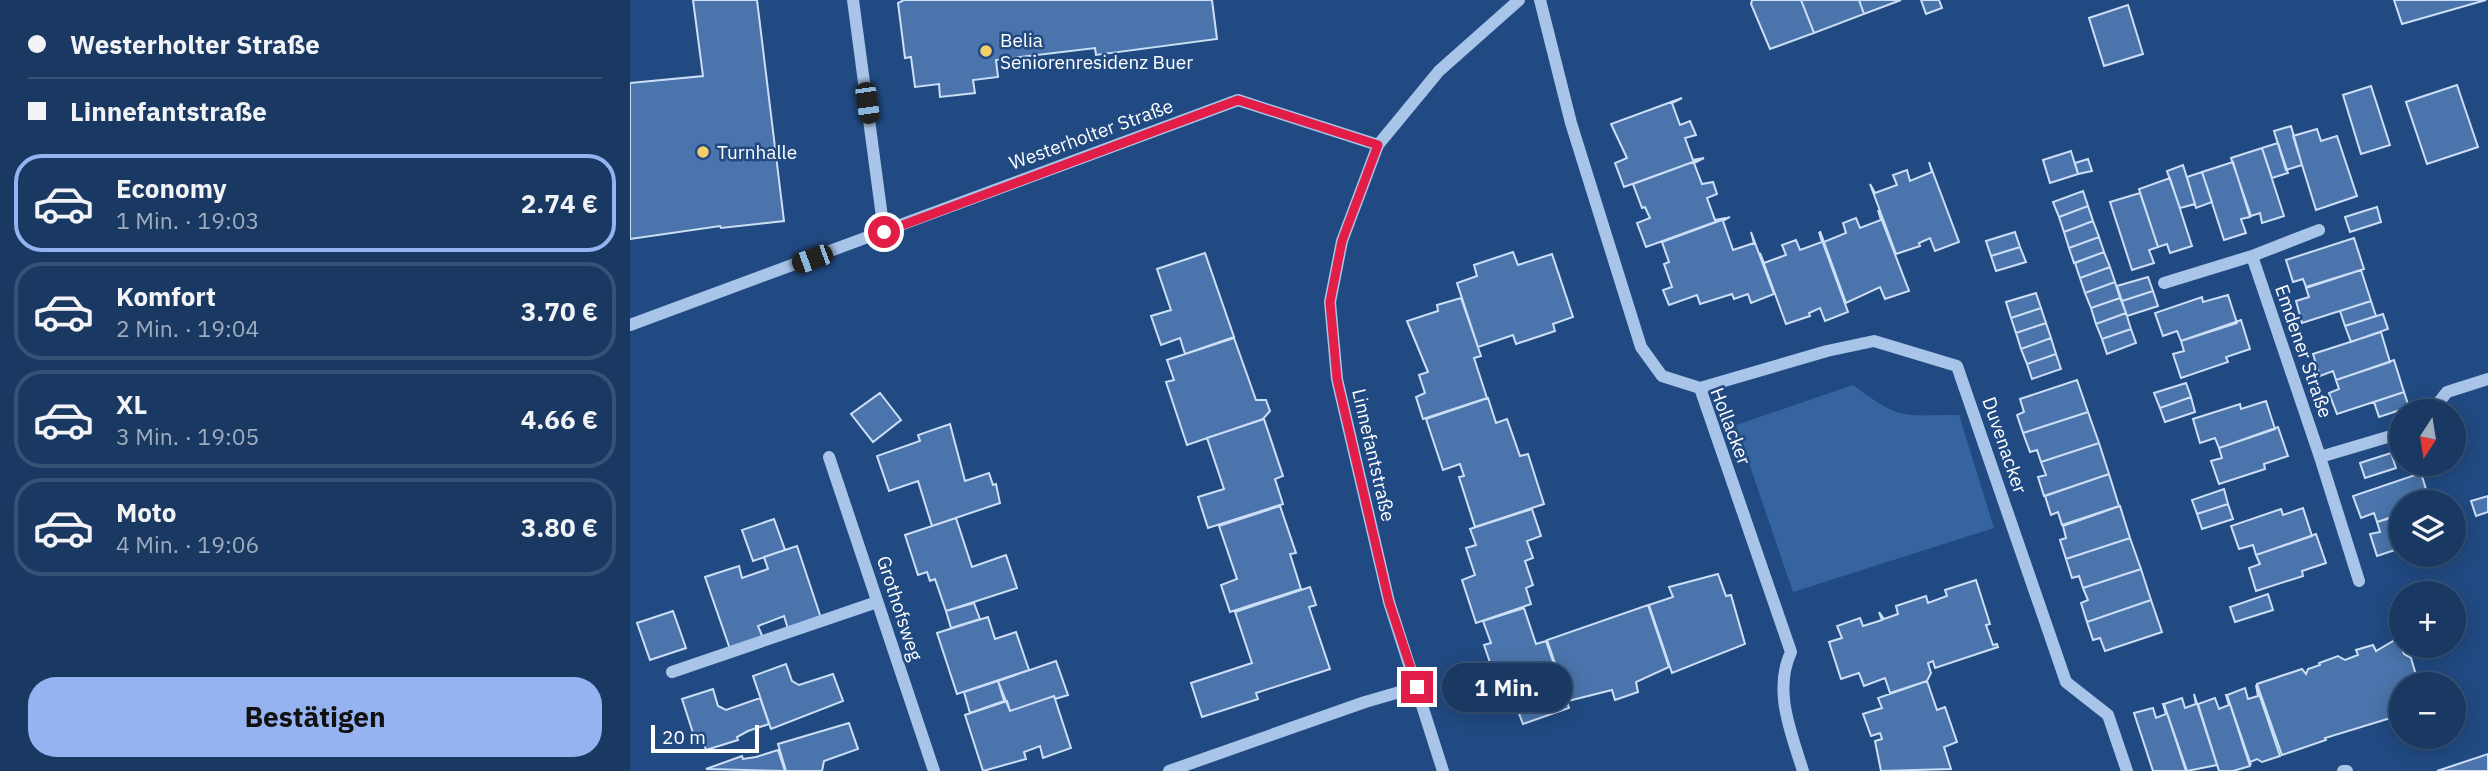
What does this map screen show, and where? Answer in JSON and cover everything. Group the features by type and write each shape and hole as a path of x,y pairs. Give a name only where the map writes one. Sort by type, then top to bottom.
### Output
{"street":[{"path":"853,0 884,232"},
{"path":"1378,145 1439,71 1519,0"},
{"name":"Hollacker","path":"1540,0 1571,123 1641,347 1662,376 1700,388 1791,652 1783,669 1785,715 1804,771"},
{"name":"Westerholter Straße","path":"630,325 1238,100 1378,145"},
{"name":"Linnefantstraße","path":"1378,145 1342,241 1330,302 1337,379 1389,602 1443,771"},
{"path":"2164,283 2252,256 2319,230"},
{"name":"Emdener Straße","path":"2252,256 2359,581"},
{"name":"Duvenacker","path":"1700,388 1827,351 1874,341 1957,366 2066,682 2108,715 2127,771"},
{"path":"2441,399 2447,392 2488,379"},
{"path":"2320,457 2389,437"},
{"name":"Grothofsweg","path":"829,457 934,771"},
{"path":"672,672 877,602"},
{"path":"1169,771 1364,702 1417,687"}],"shaded area":[{"path":"1853,385 1882,405 1902,414 1959,415 1994,528 1793,592 1736,425"}],"building":[{"name":"Turnhalle","path":"693,0 757,0 784,221 720,226 630,239 630,83 703,76"},
{"name":"Belia Seniorenresidenz Buer","path":"904,0 1212,0 1217,39 1096,55 1095,48 996,60 998,77 973,80 975,93 940,97 939,84 915,87 911,57 905,58 898,3"},
{"path":"1752,0 1801,0 1814,33 1770,49 1751,4"},
{"path":"1801,0 1859,0 1864,14 1814,33"},
{"path":"1859,0 1901,0 1864,14"},
{"path":"1921,0 1939,0 1942,8 1926,14"},
{"path":"2394,0 2486,0 2402,24"},
{"path":"2128,5 2143,54 2104,66 2089,18"},
{"path":"2457,85 2478,147 2427,164 2406,102"},
{"path":"2371,86 2390,145 2361,154 2343,95"},
{"path":"1682,98 1672,103 1680,125 1690,121 1696,135 1685,138 1693,160 1704,158 1624,187 1615,163 1627,158 1611,124"},
{"path":"2291,126 2302,165 2286,170 2274,131"},
{"path":"2317,129 2321,141 2337,136 2357,196 2316,210 2293,136"},
{"path":"2278,143 2288,173 2272,178 2262,148"},
{"path":"2262,148 2284,216 2262,223 2260,213 2251,216 2231,158"},
{"path":"2071,151 2078,174 2050,183 2043,160"},
{"path":"1704,158 1694,163 1702,184 1713,182 1717,194 1707,198 1715,220 1726,218 1646,247 1637,223 1650,218 1645,207 1642,208 1633,184"},
{"path":"2088,159 2092,171 2078,174 2075,163"},
{"path":"1929,162 1959,242 1935,251 1930,238 1919,243 1920,246 1896,254 1870,184 1875,193 1897,185 1893,175 1907,170 1910,181 1932,172"},
{"path":"2233,162 2250,217 2241,219 2246,233 2224,240 2202,172"},
{"path":"2183,165 2195,204 2180,208 2167,171"},
{"path":"2202,172 2212,202 2196,208 2187,177"},
{"path":"2170,178 2192,246 2170,253 2167,244 2158,247 2139,189"},
{"path":"2083,191 2088,206 2059,217 2053,202"},
{"path":"2140,193 2158,247 2149,250 2154,263 2132,270 2110,202"},
{"path":"2088,206 2093,221 2064,232 2059,217"},
{"path":"2377,207 2381,222 2350,232 2345,217"},
{"path":"1878,210 1909,291 1885,299 1880,287 1846,303 1820,231 1824,242 1846,233 1843,223 1856,218 1860,228 1881,220"},
{"path":"1730,217 1723,221 1733,250 1754,243 1751,232 1774,294 1751,303 1748,294 1734,299 1732,294 1700,304 1697,295 1669,305 1663,290 1672,287 1664,264 1669,262 1662,242"},
{"path":"2093,221 2099,237 2069,248 2064,232"},
{"path":"1819,232 1848,312 1825,321 1820,308 1809,313 1810,316 1786,324 1760,253 1764,263 1786,255 1782,245 1796,240 1800,250 1822,242"},
{"path":"2015,232 2020,247 1991,256 1986,241"},
{"path":"2099,237 2104,252 2074,263 2069,248"},
{"path":"2354,238 2364,269 2306,287 2303,279 2293,282 2286,260"},
{"path":"2020,247 2026,262 1996,271 1991,256"},
{"path":"1513,252 1518,265 1552,254 1573,317 1553,324 1555,331 1516,344 1513,335 1478,347 1457,283 1477,276 1474,265"},
{"path":"2104,252 2110,267 2080,278 2075,263"},
{"path":"1205,253 1234,337 1185,354 1180,338 1161,345 1151,316 1171,310 1157,269"},
{"path":"2110,267 2115,282 2085,293 2080,278"},
{"path":"2361,270 2371,301 2302,323 2296,301 2309,297 2306,288"},
{"path":"2148,277 2153,291 2122,301 2117,286"},
{"path":"2115,282 2120,298 2091,308 2085,293"},
{"path":"2153,291 2158,306 2127,316 2122,301"},
{"path":"2036,293 2041,308 2011,318 2006,302"},
{"path":"2228,295 2237,323 2181,341 2177,331 2163,336 2155,313 2202,297 2203,302"},
{"path":"1461,298 1481,356 1474,358 1487,398 1423,419 1416,397 1425,393 1419,375 1428,372 1407,321 1438,311 1437,305"},
{"path":"2120,298 2126,313 2096,324 2091,308"},
{"path":"2371,301 2376,316 2345,326 2340,311"},
{"path":"2041,308 2046,323 2016,333 2011,318"},
{"path":"2126,313 2131,329 2102,339 2096,324"},
{"path":"2383,314 2388,329 2351,342 2345,326"},
{"path":"2241,320 2250,349 2226,357 2228,362 2181,378 2173,354 2184,351 2181,341"},
{"path":"2046,323 2051,338 2021,349 2016,333"},
{"path":"2131,329 2136,343 2107,354 2102,339"},
{"path":"2381,332 2390,362 2336,380 2333,371 2320,376 2313,354"},
{"path":"1234,338 1256,400 1266,400 1270,411 1263,419 1187,445 1166,382 1174,380 1167,360"},
{"path":"2051,338 2056,354 2027,364 2021,349"},
{"path":"2056,354 2061,369 2032,379 2027,364"},
{"path":"2394,360 2404,392 2337,414 2329,393 2339,389 2336,380"},
{"path":"2077,380 2088,412 2023,433 2017,415 2024,412 2020,399"},
{"path":"2186,383 2191,397 2160,408 2154,393"},
{"path":"2404,392 2406,399 2389,399 2389,414 2379,417 2374,402"},
{"path":"880,393 901,420 873,442 851,414"},
{"path":"2191,397 2195,412 2165,422 2160,408"},
{"path":"1488,398 1496,423 1507,419 1520,456 1528,454 1544,504 1475,527 1459,477 1464,476 1460,464 1443,470 1426,419"},
{"path":"2266,401 2275,429 2219,448 2215,438 2200,443 2193,419 2240,404 2241,409"},
{"path":"2088,412 2099,443 2041,462 2037,450 2030,452 2023,433"},
{"path":"1264,419 1283,476 1275,479 1283,504 1208,528 1198,497 1224,489 1207,438"},
{"path":"950,424 965,481 989,473 993,485 996,484 1000,503 932,526 918,481 889,491 877,456 920,441 918,435"},
{"path":"2278,427 2288,456 2264,464 2265,469 2219,484 2211,461 2222,458 2219,448"},
{"path":"2099,443 2109,474 2044,496 2038,477 2046,475 2041,462"},
{"path":"2389,454 2389,470 2365,478 2360,463"},
{"path":"2109,474 2119,506 2062,525 2058,512 2051,515 2045,496"},
{"path":"2412,476 2422,476 2426,490 2389,490 2389,518 2377,522 2374,513 2361,518 2353,496"},
{"path":"2224,489 2228,504 2197,514 2192,500"},
{"path":"2488,496 2488,512 2476,516 2471,501"},
{"path":"2228,504 2233,519 2202,529 2197,514"},
{"path":"1280,506 1296,553 1290,554 1301,589 1230,612 1221,585 1237,579 1219,526"},
{"path":"2120,506 2130,538 2066,559 2060,540 2066,538 2063,526"},
{"path":"2303,508 2312,536 2256,555 2253,545 2239,549 2231,526 2281,509 2283,515"},
{"path":"1532,509 1541,536 1527,541 1533,558 1525,561 1533,585 1526,588 1531,604 1476,623 1462,580 1475,575 1466,548 1476,545 1470,529"},
{"path":"956,518 972,567 1006,555 1017,588 946,611 935,579 930,581 927,572 918,575 905,535"},
{"path":"2389,518 2389,552 2377,556 2370,534 2380,532 2377,522"},
{"path":"774,519 785,550 753,561 742,530"},
{"path":"2316,534 2326,563 2302,571 2303,576 2256,591 2249,568 2260,564 2256,555"},
{"path":"2130,538 2141,569 2083,588 2079,576 2072,578 2066,559"},
{"path":"797,546 821,618 788,629 784,616 758,626 763,638 730,649 705,577 739,566 742,578 768,569 764,557"},
{"path":"2141,569 2151,600 2087,622 2081,603 2088,600 2083,588"},
{"path":"1718,574 1726,596 1731,595 1745,644 1672,673 1649,605 1673,597 1669,587"},
{"path":"1976,580 1990,624 1986,625 1993,645 1997,644 1998,647 1935,668 1933,661 1928,663 1931,673 1927,681 1890,693 1885,678 1864,686 1859,673 1841,679 1829,642 1842,638 1837,626 1860,618 1863,626 1882,620 1879,612 1884,619 1898,614 1896,606 1926,596 1928,603 1947,596 1945,590"},
{"path":"1310,587 1316,605 1309,607 1330,669 1256,693 1258,699 1202,717 1191,683 1252,663 1235,612"},
{"path":"2268,594 2273,610 2235,622 2230,607"},
{"path":"2151,600 2162,632 2105,651 2100,638 2093,640 2087,622"},
{"path":"974,603 980,619 951,628 946,611"},
{"path":"1648,605 1669,667 1636,682 1638,692 1615,700 1612,690 1568,701 1547,640"},
{"path":"1524,608 1536,644 1546,641 1569,708 1523,724 1504,674 1495,677 1484,645 1491,643 1483,621"},
{"path":"673,611 686,648 650,660 637,623"},
{"path":"988,617 995,639 1016,632 1029,670 957,694 937,633"},
{"path":"2389,643 2389,658 2411,658 2415,672 2389,672 2389,718 2325,738 2326,740 2282,755 2257,684 2302,669 2306,674 2308,669 2320,665 2319,663 2338,656 2345,660 2358,655 2356,650 2373,645 2376,651"},
{"path":"1056,661 1068,695 1055,699 1054,696 1010,711 998,681"},
{"path":"786,664 792,681 799,685 833,674 843,701 771,729 753,676"},
{"path":"998,681 1004,701 970,713 964,692"},
{"path":"1927,681 1937,710 1945,707 1957,742 1944,747 1951,769 1881,771 1875,741 1882,739 1880,733 1871,736 1863,714 1882,708 1878,698"},
{"path":"2256,685 2280,756 2262,762 2257,759 2250,762 2251,765 2227,695 2245,688 2248,699 2258,696"},
{"path":"713,689 718,706 726,710 760,698 769,724 748,731 737,737 738,740 706,750 701,734 694,736 682,699"},
{"path":"2194,694 2217,765 2187,771 2164,704 2182,698 2185,708 2196,704"},
{"path":"2226,695 2250,766 2233,771 2219,771 2198,704 2215,698 2219,709 2229,705"},
{"path":"1054,696 1071,748 1043,758 1040,746 1024,752 1026,759 983,771 965,715 1007,701 1010,711"},
{"path":"2163,704 2186,771 2153,771 2134,713 2153,708 2156,718 2166,714"},
{"path":"849,723 858,749 824,761 822,771 786,771 778,744"},
{"path":"778,750 785,771 706,769 742,756 743,759 756,757"},
{"path":"2488,754 2488,771 2437,771"}],"place":[{"name":"Belia Seniorenresidenz Buer","path":"986,51"},
{"name":"Turnhalle","path":"703,152"}],"route":[{"path":"884,232 1238,100 1378,145 1342,241 1330,302 1337,379 1389,602 1417,687"}]}
